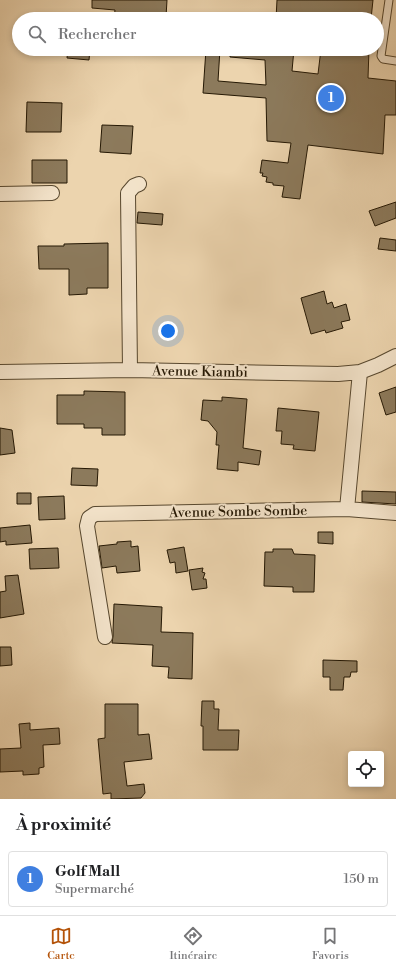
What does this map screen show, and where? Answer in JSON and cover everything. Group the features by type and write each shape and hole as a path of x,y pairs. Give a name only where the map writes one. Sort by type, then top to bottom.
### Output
{"street":[{"path":"130,370 128,192 134,186 139,184"},
{"path":"0,194 52,193"},
{"name":"Avenue Kiambi","path":"0,372 130,370 338,374 360,372 396,356"},
{"path":"347,509 360,372"},
{"name":"Avenue Sombe Sombe","path":"105,637 87,526 89,518 95,514 347,509 396,512"}],"lane":[{"path":"384,31 389,0"},
{"path":"380,56 383,59 396,61"}],"building":[{"path":"92,0 167,0 166,12 115,12 115,10 92,8"},
{"path":"277,0 373,0 372,12 276,12"},
{"path":"67,56 89,56 89,60 67,58"},
{"path":"206,56 220,56 218,81 266,85 265,60 230,56 293,56 292,71 318,74 320,56 369,56 368,78 396,81 396,115 385,115 383,154 308,145 300,199 282,197 284,186 273,185 273,183 266,182 267,177 262,176 263,173 260,173 262,160 288,163 291,143 267,141 266,98 203,93"},
{"path":"27,102 62,103 61,132 26,132"},
{"path":"102,125 133,126 131,154 100,152"},
{"path":"32,160 67,160 67,183 32,183"},
{"path":"396,202 396,218 375,226 369,211"},
{"path":"138,212 163,214 162,225 137,223"},
{"path":"380,238 396,240 396,251 378,249"},
{"path":"108,243 108,288 87,288 87,294 69,295 69,269 39,269 38,246"},
{"path":"324,291 327,304 332,302 334,308 346,304 350,320 341,322 343,328 326,333 325,330 311,334 301,298"},
{"path":"396,387 396,412 386,415 379,393"},
{"path":"84,391 125,392 125,435 102,435 102,428 84,428 84,424 57,424 57,395 84,395"},
{"path":"222,397 247,399 243,448 261,451 259,465 238,462 238,471 217,469 219,445 216,445 217,432 208,421 201,420 203,400 222,401"},
{"path":"278,408 319,412 315,451 293,449 294,445 281,444 282,431 276,431"},
{"path":"0,428 12,430 15,453 0,455"},
{"path":"72,468 98,469 97,486 71,485"},
{"path":"362,491 396,492 396,504 362,502"},
{"path":"17,493 31,493 31,504 17,504"},
{"path":"64,496 65,519 39,520 38,497"},
{"path":"30,525 32,543 6,545 6,541 0,542 0,528"},
{"path":"318,532 333,532 333,544 318,543"},
{"path":"131,541 131,547 138,546 140,571 117,573 116,566 102,568 99,546"},
{"path":"184,547 188,571 176,573 175,562 170,563 167,550"},
{"path":"58,548 59,568 30,569 29,549"},
{"path":"273,549 292,549 294,554 315,555 314,592 293,592 293,587 264,586 265,552 273,552"},
{"path":"203,568 202,572 205,573 203,579 206,579 207,588 192,590 189,570"},
{"path":"18,575 24,614 0,618 0,592 6,591 5,576"},
{"path":"114,604 162,607 161,632 193,633 192,679 168,678 169,667 152,666 153,645 112,643"},
{"path":"0,647 11,647 12,665 0,666"},
{"path":"323,660 357,661 357,672 351,672 350,677 344,677 343,690 330,690 330,677 323,677"},
{"path":"202,701 214,701 214,709 219,709 218,730 239,730 238,750 203,750 203,726 201,726"},
{"path":"105,704 138,704 138,735 149,734 152,759 124,762 127,786 144,784 145,793 141,798 111,799 111,793 103,794 98,739 105,738"},
{"path":"30,723 30,730 59,728 60,744 43,745 44,767 39,768 39,774 23,775 23,771 0,772 0,749 21,748 19,724"}],"place":[{"name":"Golf Mall","path":"331,98"}]}
